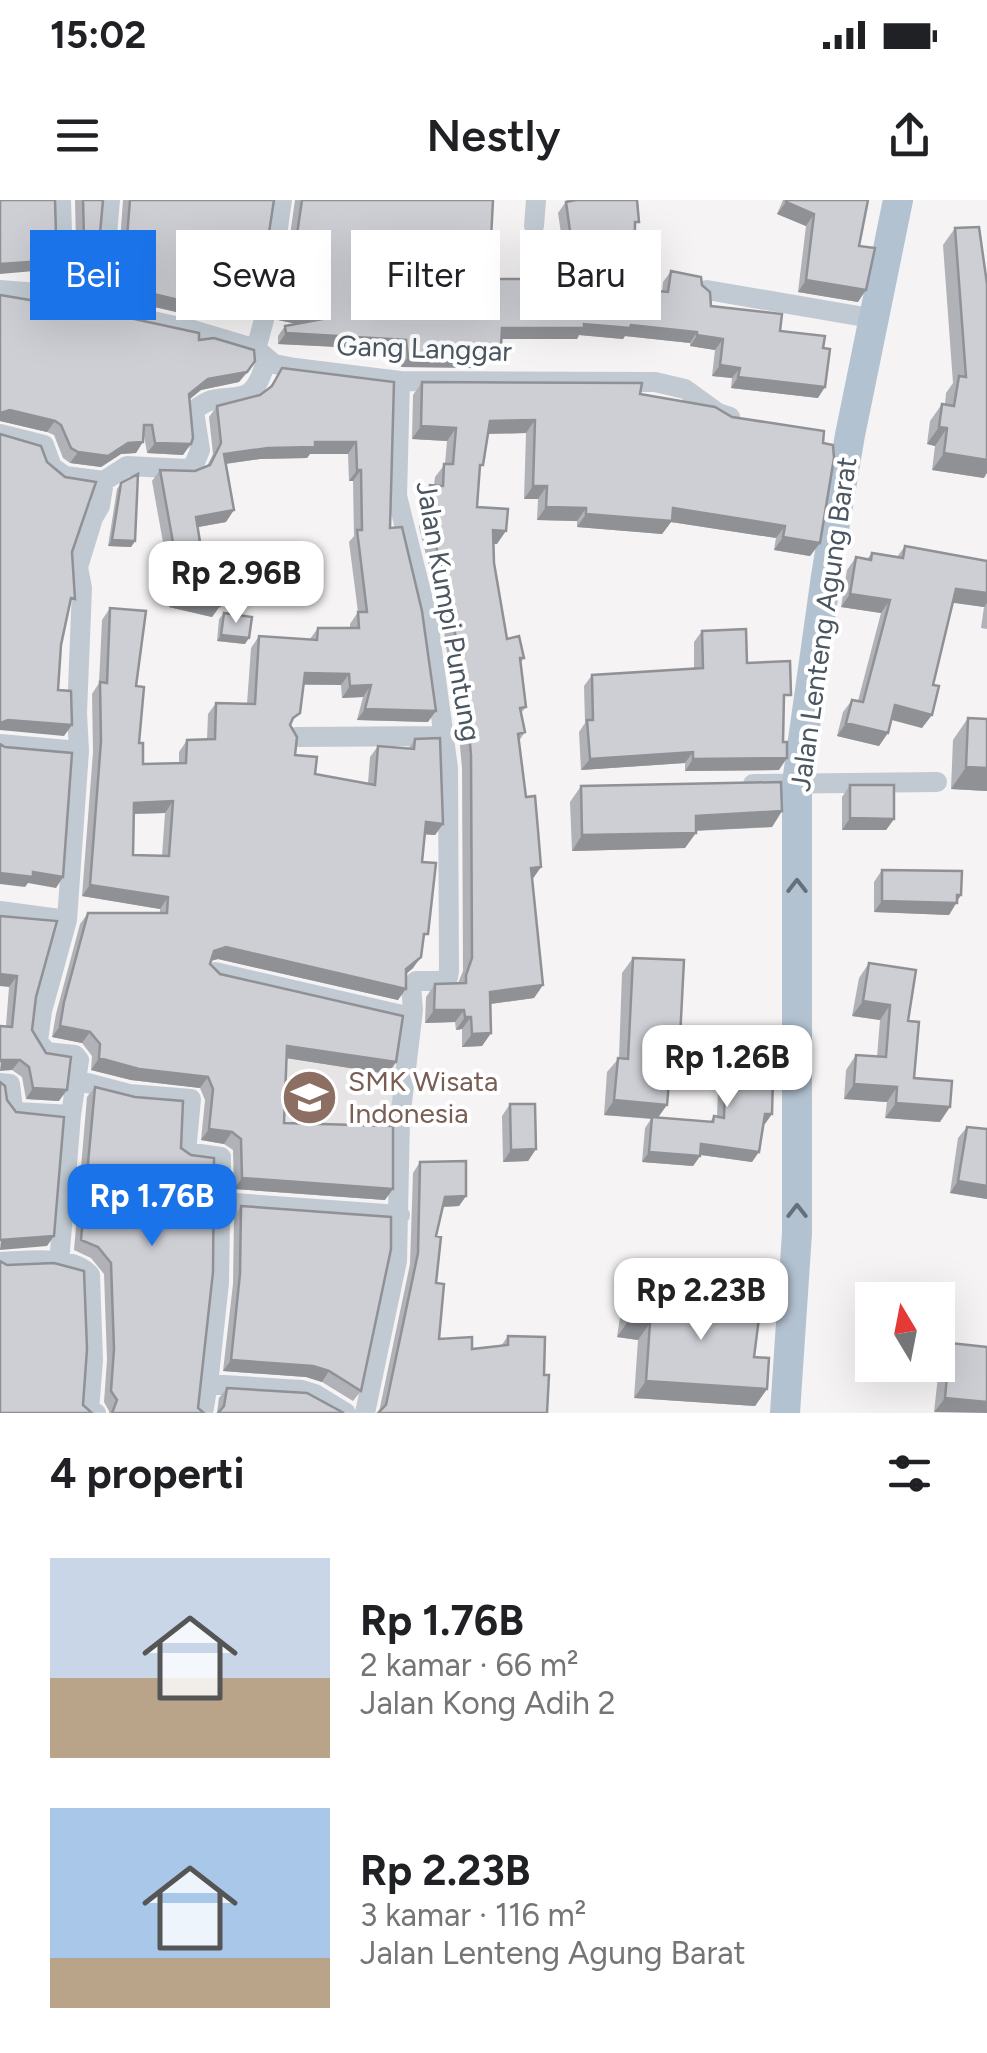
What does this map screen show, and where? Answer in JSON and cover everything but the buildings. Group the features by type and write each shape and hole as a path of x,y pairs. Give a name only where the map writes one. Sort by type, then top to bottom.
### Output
{"main road":[{"name":"Jalan Lenteng Agung Barat","path":"784,1413 796,1233 797,783 838,434 876,319 898,200"}],"street":[{"path":"60,200 61,230"},
{"path":"107,230 110,200"},
{"path":"0,434 44,445 58,474 104,481 128,466 187,469 194,465 200,450 194,411 206,402 250,394 258,386 282,200"},
{"path":"534,226 536,200"},
{"name":"Gang Langgar","path":"0,290 30,292"},
{"path":"707,290 876,319"},
{"name":"Gang Langgar","path":"144,320 295,368 400,381 655,382 685,389 725,416 759,422"},
{"name":"Jalan Kumpi Puntung","path":"365,1413 397,1260 400,1119 413,982 441,982 449,971 445,736 428,620 397,496 400,381"},
{"path":"59,1263 70,1115 79,1060 75,1055 46,1052 38,1041 42,1012 68,920 79,751 82,588 78,567 92,518 100,506 104,481"},
{"path":"296,737 445,736"},
{"path":"0,744 79,751"},
{"path":"726,784 936,782"},
{"path":"0,911 68,920"},
{"path":"215,972 412,1017"},
{"path":"76,1080 130,1094 191,1098 186,1152 221,1157 219,1283 203,1413"},
{"path":"0,1083 10,1084 17,1112 70,1115"},
{"path":"220,1202 400,1215"},
{"path":"0,1262 59,1263 85,1268 91,1280 91,1412"},
{"path":"208,1384 302,1390 346,1413"}],"shaded area":[{"name":"SMK Wisata Indonesia","path":"401,1027 394,1180 273,1177 220,1057"}],"place":[{"name":"SMK Wisata Indonesia","path":"309,1097"}]}
